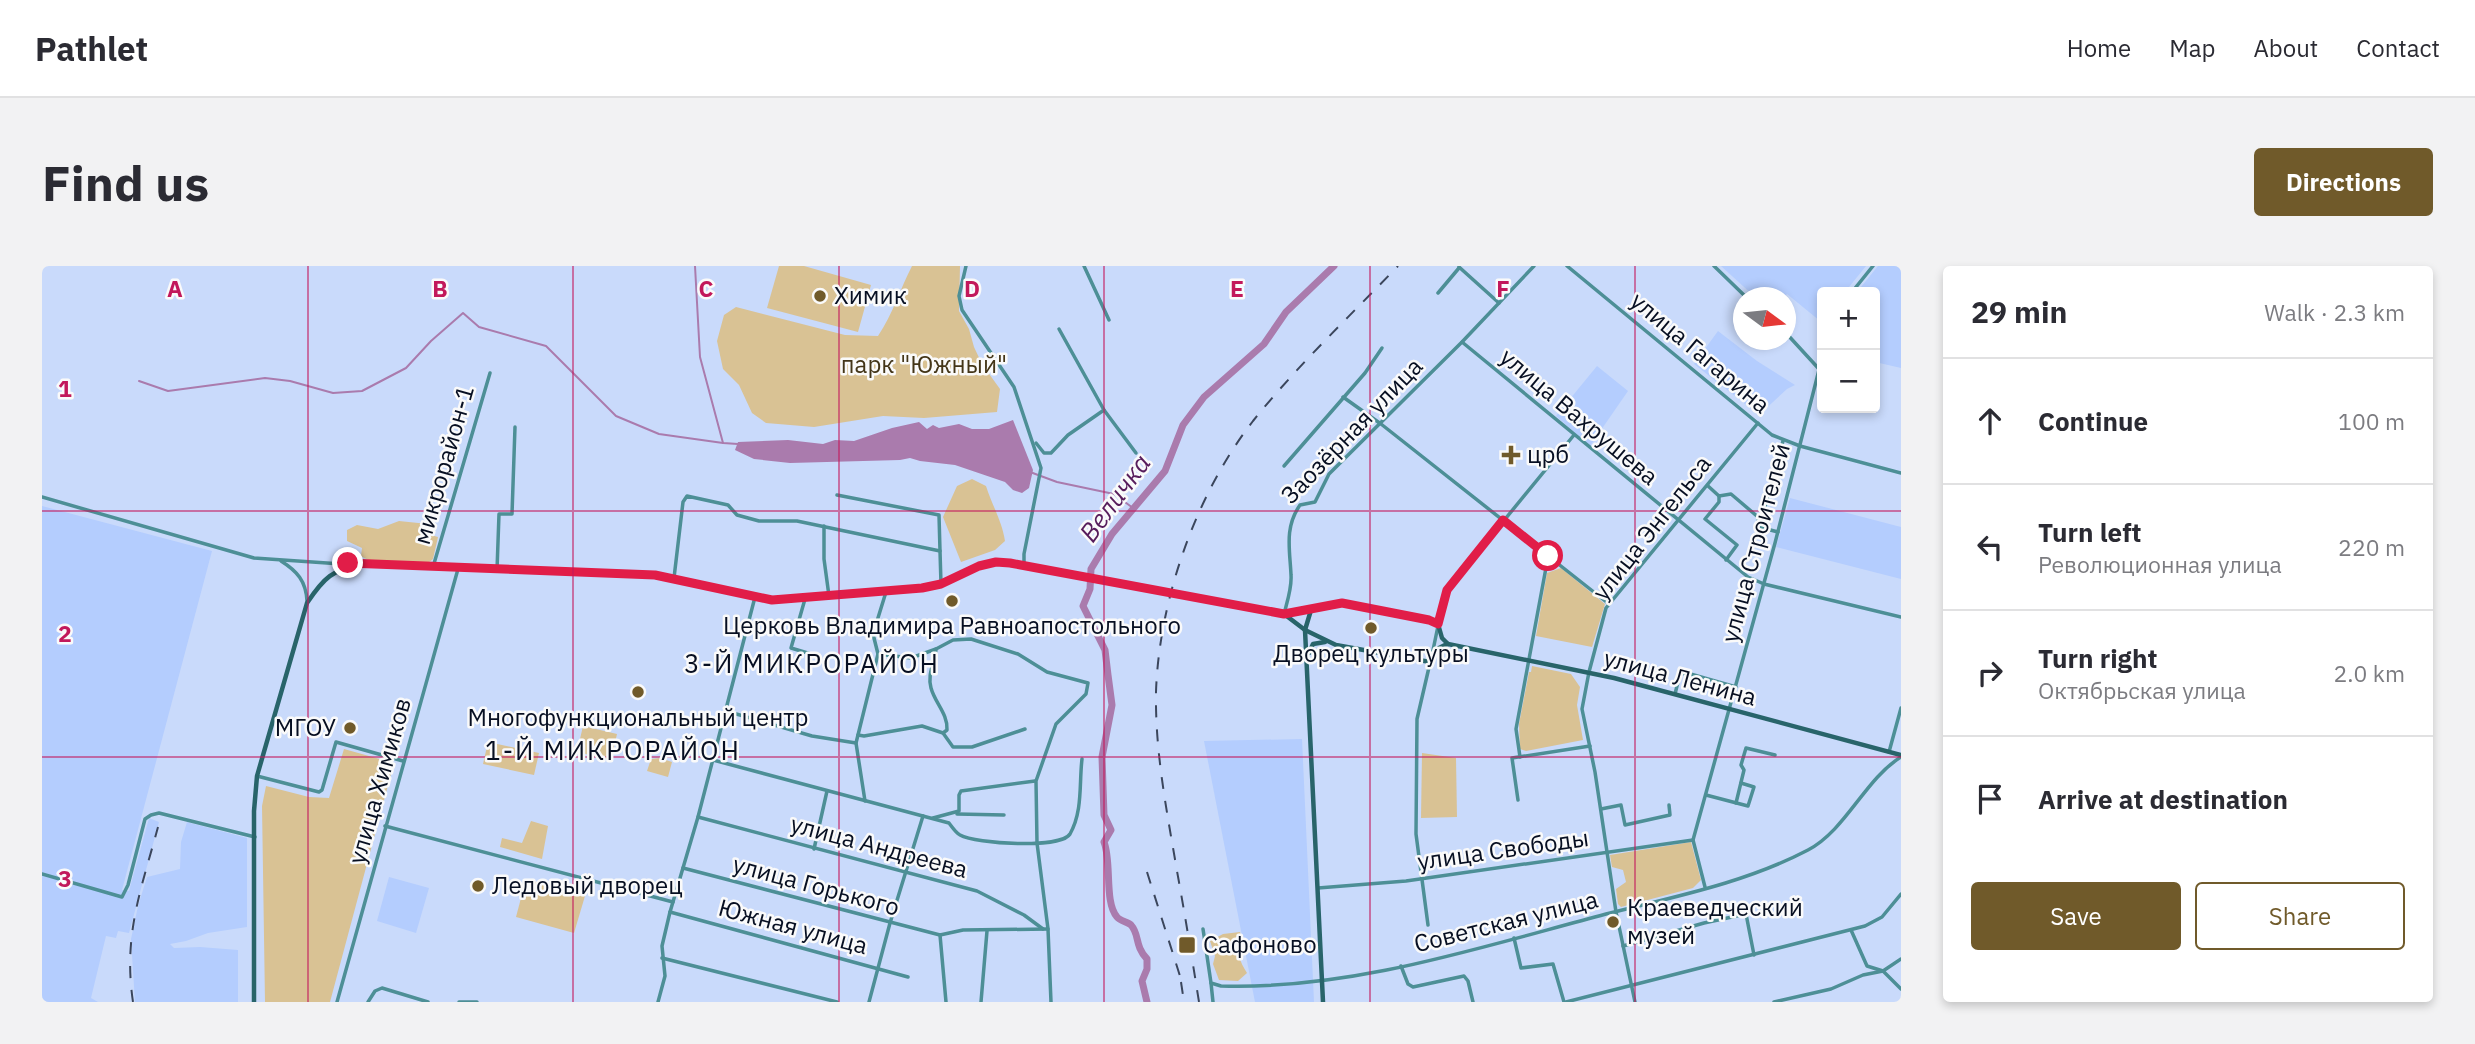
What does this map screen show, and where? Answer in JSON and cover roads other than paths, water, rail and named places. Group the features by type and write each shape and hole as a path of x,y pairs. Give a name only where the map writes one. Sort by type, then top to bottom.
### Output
{"main road":[{"path":"254,1002 257,776 307,603 319,586 338,569 359,565 655,575 755,597 785,600 922,588 941,584 979,566 996,562 1284,614 1342,603 1429,620 1438,624 1442,638 1448,644 1439,648 1430,662 1347,648 1328,642 1284,614"},
{"path":"1311,610 1306,630 1323,1002"},
{"path":"1307,661 1313,644 1328,642"},
{"name":"улица Ленина","path":"1448,644 1589,672 1901,756"}],"street":[{"path":"966,266 959,296 962,310 1014,387 1041,468 1024,565"},
{"path":"1084,266 1109,320"},
{"name":"Заозёрная улица","path":"1284,614 1290,589 1288,538 1294,513 1300,505 1315,502 1329,474 1534,266"},
{"name":"улица Гагарина","path":"1567,266 1758,423 1783,440 1901,474"},
{"path":"1714,266 1736,287"},
{"path":"1856,287 1873,266"},
{"path":"1438,293 1460,267 1499,303"},
{"path":"1059,329 1104,410 1136,453"},
{"name":"улица Вахрушева","path":"1462,342 1748,578 1901,617"},
{"path":"1796,344 1817,367"},
{"path":"1284,466 1365,373 1382,348"},
{"name":"микрорайон-1","path":"433,567 490,373"},
{"name":"улица Строителей","path":"1693,840 1778,532 1817,377"},
{"path":"1343,397 1610,604"},
{"path":"1033,440 1044,453 1051,453 1068,435 1104,410"},
{"name":"улица Энгельса","path":"1635,1001 1616,912 1601,809 1582,709 1589,672 1606,608 1758,423"},
{"path":"497,570 499,514 512,514 515,427"},
{"path":"1428,925 1416,834 1417,719 1447,590 1574,435"},
{"path":"1759,527 1783,440"},
{"path":"1707,486 1719,496 1731,494 1758,517 1759,527"},
{"path":"837,495 939,515 941,584"},
{"path":"674,578 683,502 687,496 728,505 737,515 759,521 797,521 940,551"},
{"path":"1719,496 1719,502 1705,519 1737,545 1726,560"},
{"path":"42,497 254,558 359,565"},
{"path":"824,526 824,559 829,596"},
{"path":"1759,527 1778,532"},
{"path":"1520,757 1516,729 1548,556"},
{"path":"279,559 294,569 306,586 307,603"},
{"name":"улица Химиков","path":"337,1002 458,569"},
{"path":"865,801 856,743 878,654 873,634 887,590"},
{"path":"658,1002 665,975 662,946 670,912 698,817 755,597"},
{"path":"805,598 792,648 811,654"},
{"path":"878,654 911,657 953,640 971,639 1018,654 1047,672 1088,683 1086,694 1056,724 1036,781 1037,843 1051,1002"},
{"path":"936,649 935,660 930,668 930,685 948,721 947,730 943,733"},
{"path":"1675,694 1680,674 1687,673 1736,687"},
{"path":"1889,752 1901,709"},
{"path":"726,711 812,736 856,743"},
{"path":"858,735 922,726 943,733 953,747 972,747 1025,729"},
{"path":"257,776 319,792 322,790 336,742 403,761"},
{"path":"1518,800 1512,758 1590,746"},
{"path":"1736,803 1746,748 1775,755"},
{"name":"Советская улица","path":"1211,983 1231,986 1323,981 1401,966 1737,879 1810,849 1901,756"},
{"path":"713,760 949,823 961,835 995,842 1037,843 1060,842 1069,836 1077,817 1082,759"},
{"path":"955,814 959,811 961,791 1036,781"},
{"path":"1706,795 1748,806 1754,786 1741,783"},
{"path":"814,849 827,791"},
{"path":"1601,809 1621,805 1625,825 1670,815 1669,805"},
{"path":"42,874 122,897 145,819 151,814 159,813 255,837"},
{"path":"932,819 955,814 1004,815"},
{"name":"улица Андреева","path":"698,817 977,891 1009,905 1046,930"},
{"path":"869,1002 923,817"},
{"path":"386,826 673,902"},
{"path":"1693,840 1705,887"},
{"name":"улица Свободы","path":"1318,888 1421,879 1693,840"},
{"name":"улица Горького","path":"683,868 940,935"},
{"path":"1514,938 1521,968 1553,964 1565,1002 1865,926 1882,917 1901,894"},
{"path":"1895,902 1901,906"},
{"name":"Южная улица","path":"670,912 908,977"},
{"path":"1623,946 1746,914 1754,955"},
{"path":"1203,929 1213,1002"},
{"path":"946,1002 940,935 963,930 1046,930"},
{"path":"1851,930 1867,966 1883,971 1901,989"},
{"path":"981,1002 986,931"},
{"path":"662,958 837,1002"},
{"path":"1774,1002 1831,989 1864,975 1883,971 1901,959"},
{"path":"1401,966 1408,984 1413,987 1464,976 1468,981 1473,1002"},
{"path":"368,1002 375,991 382,989 428,1002"},
{"path":"459,1002 477,1002"}],"waterway":[{"path":"695,266 700,357 723,443 738,444"},
{"name":"Величка","path":"1147,1002 1142,981 1147,969 1147,959 1140,949 1134,929 1118,918 1113,910 1109,892 1108,860 1104,842 1111,830 1104,815 1102,757 1112,705 1105,650 1083,606 1090,589 1091,569 1112,534 1165,471 1183,425 1204,397 1264,344 1286,312 1334,266"},
{"path":"139,381 168,391 265,378 290,381 333,393 362,391 406,368 463,313 479,327 546,346 616,416 659,434 723,443"},
{"path":"1030,472 1057,482 1114,494 1133,508"}],"railway":[{"path":"1199,1002 1157,737 1156,692 1159,657 1173,585 1184,549 1214,481 1253,421 1287,381 1398,266"},
{"path":"133,1002 130,955 132,934 140,892 158,827"},
{"path":"1147,872 1180,976"},
{"path":"1181,982 1184,1002"}],"place":[{"name":"Химик","path":"820,296"},
{"name":"црб","path":"1511,455"},
{"name":"Церковь Владимира Равноапостольного","path":"952,601"},
{"name":"Дворец культуры","path":"1371,628"},
{"name":"Многофункциональный центр","path":"638,692"},
{"name":"МГОУ","path":"350,728"},
{"name":"Ледовый дворец","path":"478,886"},
{"name":"Краеведческий музей","path":"1613,922"},
{"name":"Сафоново","path":"1187,945"}],"district":[{"name":"3-Й МИКРОРАЙОН","path":"812,664"},
{"name":"1-Й МИКРОРАЙОН","path":"613,751"}],"park label":[{"name":"парк \"Южный\"","path":"924,365"}]}
